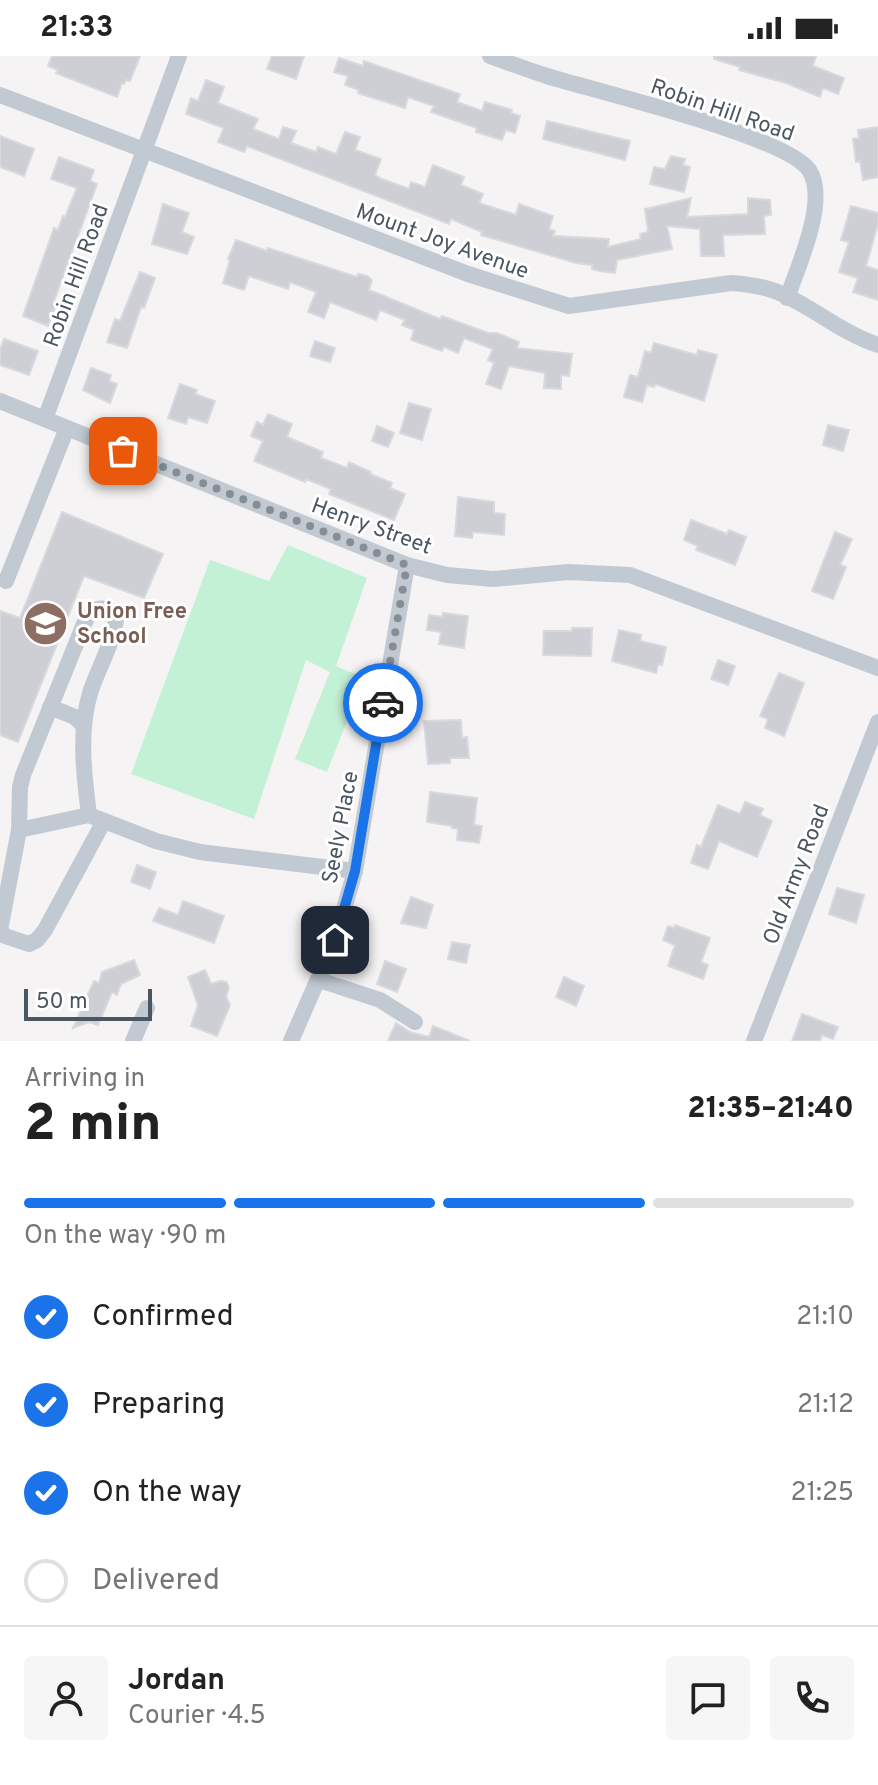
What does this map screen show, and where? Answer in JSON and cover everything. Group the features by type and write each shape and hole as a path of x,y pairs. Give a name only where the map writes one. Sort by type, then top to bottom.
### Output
{"street":[{"name":"Robin Hill Road","path":"45,419 179,56"},
{"name":"Robin Hill Road","path":"490,56 546,76 690,117 784,150 800,160 810,171 815,188 815,210 787,298"},
{"name":"Mount Joy Avenue","path":"0,95 468,274 569,306 731,283 758,286 787,298 853,337 878,345"},
{"name":"Henry Street","path":"0,401 407,565 447,575 493,579 568,572 630,575 878,668"},
{"path":"6,581 67,428"},
{"name":"Seely Place","path":"291,1041 335,940 355,871 407,565"},
{"path":"94,609 108,609 116,620 114,630 91,691 84,726 84,773 96,818 45,930 29,944 5,936 0,930 19,830 20,787 88,614 94,609"},
{"path":"50,707 75,717 84,726"},
{"name":"Old Army Road","path":"754,1041 872,756 878,722"},
{"path":"19,830 96,818 156,841 200,852 355,871"},
{"path":"319,980 380,1000 415,1022"},
{"path":"133,1041 147,1008"}],"green space":[{"path":"288,545 367,578 336,666 364,678 327,772 295,759 330,672 306,660 254,819 131,774 210,560 269,581"}],"building":[{"path":"52,56 140,56 130,81 122,83 117,97 56,73 58,70 48,66"},
{"path":"272,56 304,56 296,79 267,69"},
{"path":"714,56 816,56 813,66 844,78 838,94 823,88 820,97 786,83 739,70 740,67 714,59"},
{"path":"339,58 363,66 364,61 460,94 457,102 482,111 485,102 512,110 511,113 520,116 515,133 506,130 502,140 431,112 434,106 408,97 405,108 358,93 359,90 345,85 348,76 334,72"},
{"path":"206,80 224,87 218,103 258,119 253,129 279,139 283,127 296,131 291,143 316,152 318,147 336,154 345,132 360,137 355,150 381,159 375,175 382,179 409,189 411,182 425,187 433,165 464,177 461,185 483,194 479,203 516,215 519,204 553,216 549,229 555,231 553,236 609,239 608,247 641,239 640,234 648,232 645,209 691,198 687,217 748,214 748,198 770,200 771,215 764,216 765,234 723,235 724,256 701,256 700,229 667,226 672,249 617,260 615,273 599,271 592,269 592,265 481,235 482,232 451,219 449,224 247,146 244,152 218,142 224,128 186,114 191,98 198,101"},
{"path":"547,121 630,141 625,160 543,139"},
{"path":"878,127 878,177 863,180 860,161 856,162 853,139 859,138 858,130"},
{"path":"0,136 34,149 24,176 0,167"},
{"path":"671,156 685,159 683,165 690,167 684,192 650,184 654,167 665,169"},
{"path":"59,157 94,170 90,181 97,184 54,301 57,302 48,326 23,316 54,228 58,230 77,188 51,179"},
{"path":"163,204 189,213 182,232 194,237 187,254 152,244"},
{"path":"851,206 878,213 878,224 866,266 878,270 878,300 853,292 858,278 839,272 849,242 841,240"},
{"path":"236,240 357,277 358,274 367,276 372,280 369,290 440,319 442,316 488,333 497,333 519,342 517,348 572,354 569,376 561,375 561,389 544,388 545,373 509,366 501,389 486,384 494,363 488,360 493,349 464,338 458,353 444,347 442,351 411,340 414,330 402,325 405,320 380,310 376,320 330,302 324,318 308,312 316,292 290,282 288,289 249,276 244,290 223,283"},
{"path":"140,272 155,278 127,348 107,342 115,319 120,321"},
{"path":"4,339 38,351 29,375 0,365"},
{"path":"315,341 335,348 330,362 310,356"},
{"path":"654,343 697,355 698,350 717,355 704,401 655,384 654,387 647,385 642,402 624,397 630,375 638,377 645,351 651,353"},
{"path":"91,368 111,375 109,381 117,384 110,403 83,390"},
{"path":"180,384 197,390 195,394 215,401 207,423 188,417 186,424 168,418"},
{"path":"409,403 431,409 422,440 400,433"},
{"path":"268,414 292,424 287,437 323,452 321,458 347,468 349,462 392,483 390,488 405,494 394,520 329,494 331,489 254,461 263,441 251,436 257,422 263,425"},
{"path":"828,425 849,430 843,451 823,445"},
{"path":"377,426 394,433 388,447 372,441"},
{"path":"458,497 494,502 494,513 505,514 504,535 473,532 472,538 455,536"},
{"path":"62,512 163,554 144,598 84,576 18,742 0,735 0,611 20,618"},
{"path":"691,520 727,534 729,530 746,537 735,565 696,550 698,546 684,540"},
{"path":"835,532 852,539 840,565 846,567 833,599 812,591"},
{"path":"443,613 468,616 464,648 439,644 441,632 427,630 429,615 443,617"},
{"path":"572,628 592,628 591,656 543,655 544,631 572,631"},
{"path":"619,630 641,635 640,641 666,647 662,665 658,664 656,673 612,661"},
{"path":"718,660 735,666 728,685 711,679"},
{"path":"779,673 804,683 784,736 765,728 768,719 760,716"},
{"path":"461,720 462,738 467,737 469,758 450,758 450,763 428,764 424,721"},
{"path":"430,792 477,798 474,825 482,826 479,843 457,840 458,829 452,826 427,822"},
{"path":"745,802 763,809 760,815 772,821 757,857 719,841 708,869 691,863 718,805 740,814"},
{"path":"137,865 156,872 150,889 131,882"},
{"path":"837,888 864,895 856,923 829,914"},
{"path":"411,897 433,905 426,928 401,923"},
{"path":"183,901 224,916 214,943 153,921 159,908 178,915"},
{"path":"675,925 710,938 701,962 708,965 703,979 668,966 675,945 663,940 668,926 674,928"},
{"path":"452,942 470,945 466,963 448,959"},
{"path":"134,960 140,975 121,984 117,995 112,992 98,1025 89,1022 73,1028 94,981 99,983 102,972"},
{"path":"385,961 406,969 397,992 377,984"},
{"path":"205,970 211,984 226,982 229,987 226,997 230,1005 217,1036 191,1026 198,1005 188,977"},
{"path":"564,977 584,986 576,1006 556,997"},
{"path":"802,1014 838,1027 833,1039 822,1035 820,1041 792,1041"},
{"path":"396,1023 410,1032 429,1037 433,1026 470,1041 388,1041"}],"way so far":[{"path":"123,451 407,565 383,703"}],"place":[{"name":"Union Free School","path":"46,623"}],"route":[{"path":"335,940 355,871 383,703"}]}
